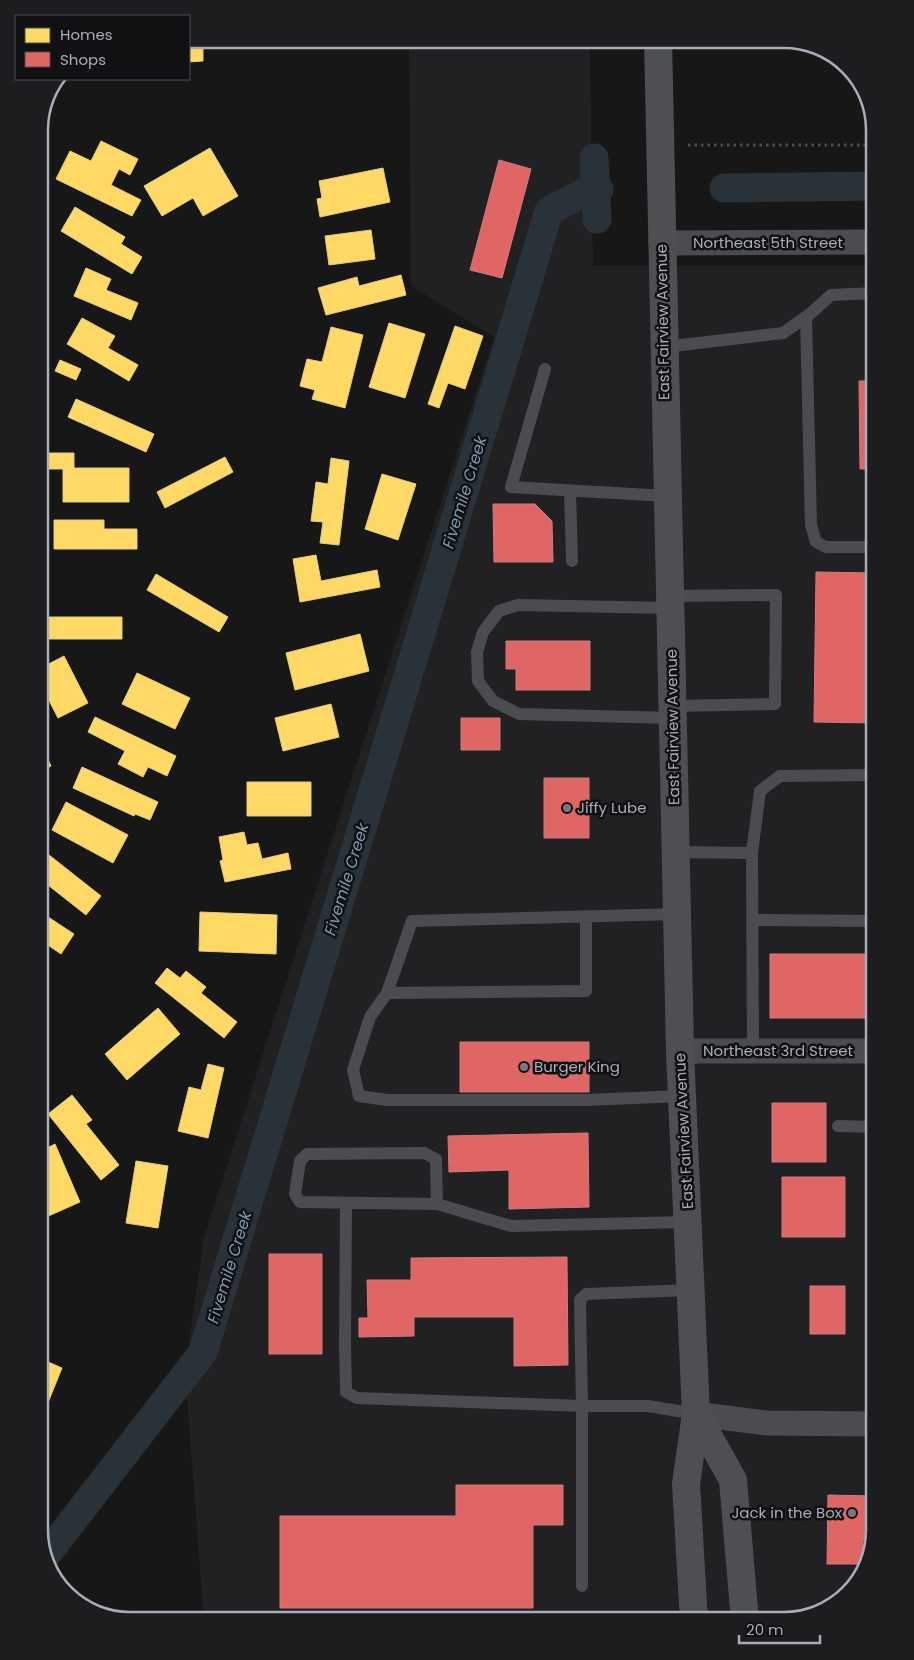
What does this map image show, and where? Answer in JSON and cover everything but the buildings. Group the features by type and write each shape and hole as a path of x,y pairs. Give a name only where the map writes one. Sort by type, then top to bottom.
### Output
{"main road":[{"name":"East Fairview Avenue","path":"658,48 680,1051 696,1414 686,1484 693,1612"},
{"name":"East Fairview Avenue","path":"696,1414 733,1480 744,1612"}],"street":[{"name":"Northeast 5th Street","path":"662,243 866,242"},
{"name":"Northeast 3rd Street","path":"680,1051 866,1050"},
{"path":"696,1414 766,1423 866,1424"}],"lane":[{"path":"664,347 783,334 831,295 866,293"},
{"path":"806,317 811,525 816,542 826,548 866,547"},
{"path":"545,369 511,487 667,496"},
{"path":"570,491 572,561"},
{"path":"776,595 775,704 672,712 518,714 493,701 478,681 477,652 483,632 498,611 518,605 670,602 776,595"},
{"path":"753,1050 752,853 760,791 780,776 866,775"},
{"path":"676,852 752,853"},
{"path":"677,914 412,921 387,993 370,1017 353,1070 359,1096 387,1100 586,1100 682,1096"},
{"path":"387,993 586,991 586,917"},
{"path":"752,920 866,921"},
{"path":"838,1126 866,1127"},
{"path":"437,1204 436,1159 424,1153 307,1154 300,1161 295,1194 300,1202 437,1204 511,1226 688,1222"},
{"path":"346,1202 346,1392 357,1398 582,1406 648,1406 696,1414"},
{"path":"582,1586 580,1300 586,1294 690,1290"}],"path":[{"path":"660,146 866,145"}],"shaded area":[{"path":"409,48 590,48 593,266 866,266 866,1531 862,1557 853,1576 846,1585 826,1602 801,1611 203,1612 185,1372 204,1237 494,337 411,286"}],"waterway":[{"name":"Fivemile Creek","path":"594,158 597,219"},
{"name":"Fivemile Creek","path":"724,188 866,186"},
{"name":"Fivemile Creek","path":"50,1550 203,1352 549,211 591,189 599,189"}],"place":[{"name":"Jiffy Lube","path":"567,808"},
{"name":"Burger King","path":"524,1067"},
{"name":"Jack in the Box","path":"852,1513"}]}
